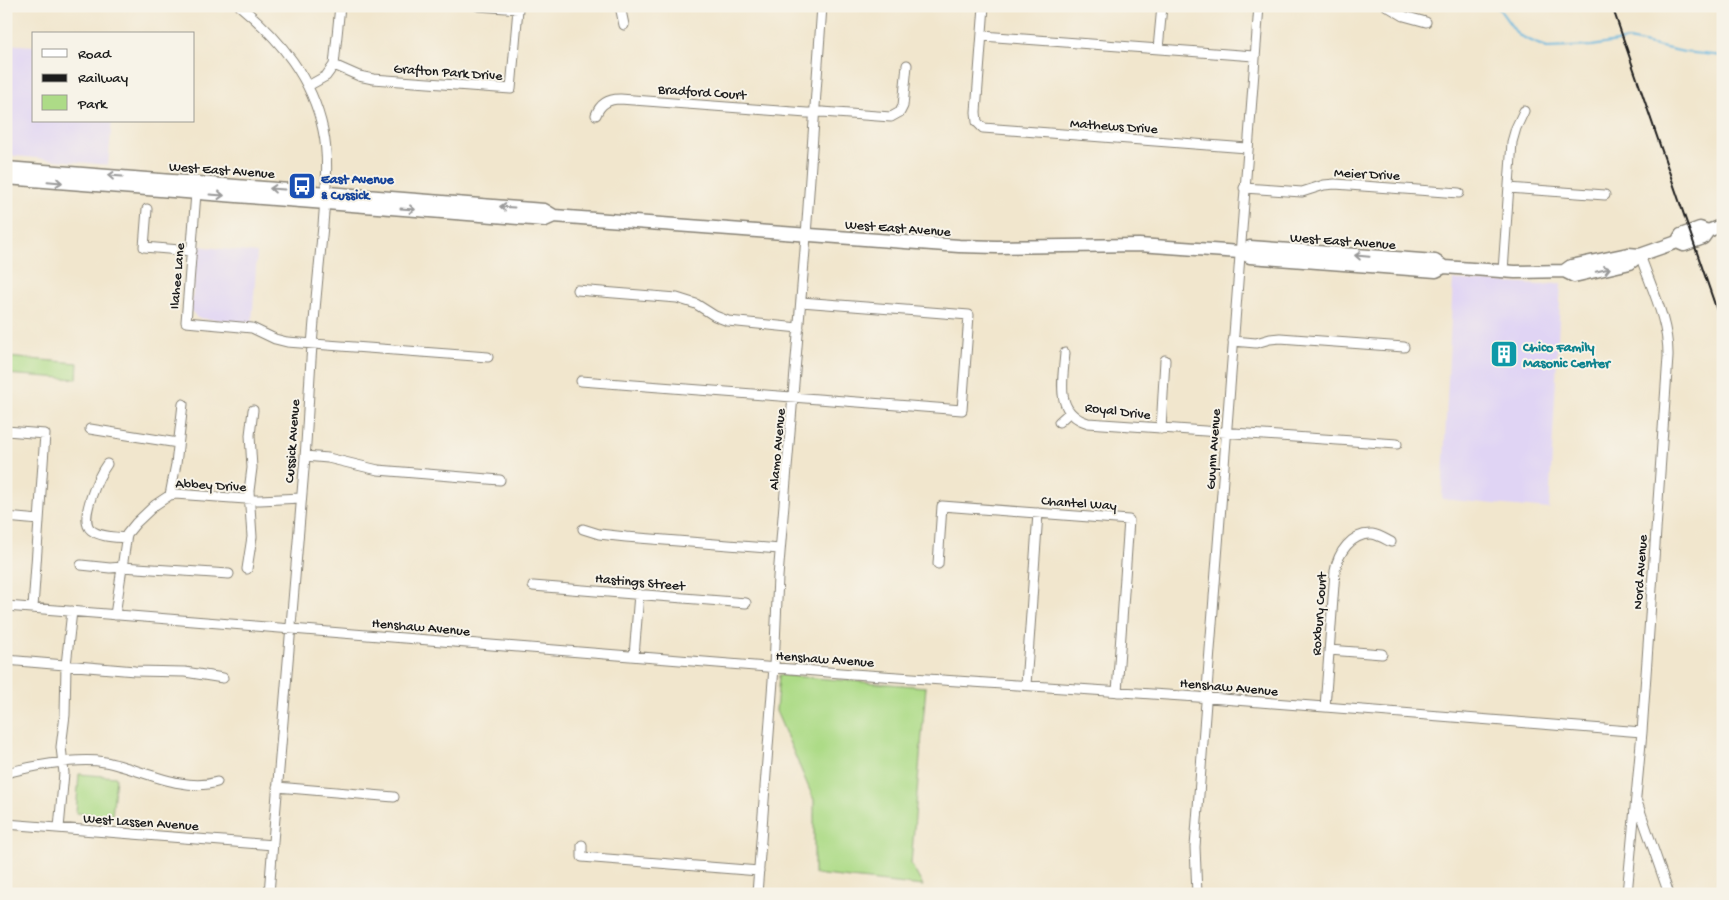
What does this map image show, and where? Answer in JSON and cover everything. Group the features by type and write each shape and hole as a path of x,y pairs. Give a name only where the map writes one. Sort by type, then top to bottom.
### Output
{"main road":[{"name":"West East Avenue","path":"6,168 325,198"},
{"name":"West East Avenue","path":"6,178 196,193 544,210 554,216 979,247 1139,245 1240,252 1250,247 1435,262 1444,267 1533,272 1564,271 1571,266 1628,254 1640,255 1677,242 1684,245 1703,238 1708,230 1723,225"}],"street":[{"name":"Cussick Avenue","path":"240,6 283,47 308,86 318,111 324,136 326,159 325,198 312,343 305,456 269,894"},
{"path":"308,86 326,76 334,65 340,6"},
{"name":"Grafton Park Drive","path":"334,65 358,76 373,79 511,90 518,10 478,6"},
{"path":"620,6 624,25"},
{"name":"Alamo Avenue","path":"757,894 774,667 780,549 794,398 822,6"},
{"path":"984,6 982,36 1254,56"},
{"path":"1158,49 1162,6"},
{"name":"Guynn Avenue","path":"1197,894 1195,847 1258,6"},
{"path":"1387,6 1404,16 1426,22"},
{"name":"Mathews Drive","path":"982,36 976,112 977,122 983,128 1247,148"},
{"name":"Bradford Court","path":"596,115 599,108 605,102 620,99 814,113 894,116 900,112 904,102 907,64"},
{"path":"1503,271 1514,136 1524,112"},
{"name":"Meier Drive","path":"1244,188 1302,192 1324,185 1342,184 1459,193"},
{"path":"1509,188 1604,195"},
{"name":"Ilahee Lane","path":"196,193 186,322 244,327 281,341 312,343"},
{"path":"147,209 144,247 192,251"},
{"name":"Nord Avenue","path":"1627,894 1642,732 1668,350 1664,324 1640,255"},
{"path":"577,290 677,298 696,304 715,316 728,321 799,328"},
{"path":"581,381 962,410 969,315 801,302"},
{"path":"1233,341 1256,343 1280,338 1404,347"},
{"path":"312,343 488,357"},
{"name":"Royal Drive","path":"1065,353 1062,396 1070,412 1076,418 1088,423 1397,444"},
{"path":"1161,429 1166,360"},
{"path":"170,495 176,464 183,404"},
{"path":"247,569 252,537 249,489 252,468 250,435 253,410"},
{"path":"1059,422 1070,412"},
{"path":"90,428 178,443"},
{"path":"6,431 46,434 33,608"},
{"path":"305,456 328,458 378,470 500,480"},
{"path":"107,464 96,483 89,507 87,524 90,530 97,533 126,538"},
{"name":"Abbey Drive","path":"115,615 126,538 136,523 155,505 170,495 250,499 301,498"},
{"name":"Chantel Way","path":"938,564 942,506 1129,520 1117,692"},
{"path":"1026,685 1038,513"},
{"path":"6,517 39,520"},
{"path":"583,530 626,537 780,549"},
{"name":"Roxbury Court","path":"1325,707 1335,571 1340,553 1355,539 1368,534 1378,535 1391,542"},
{"path":"82,565 229,574"},
{"name":"Hastings Street","path":"532,586 746,603"},
{"path":"634,656 639,594"},
{"name":"Henshaw Avenue","path":"6,606 774,667 1642,732"},
{"path":"60,828 63,763 61,747 66,708 66,665 72,611"},
{"path":"1329,650 1382,654"},
{"path":"6,660 135,671 185,672 223,678"},
{"path":"6,773 63,763 100,761 175,782 203,784 217,782"},
{"path":"277,787 394,797"},
{"path":"1636,799 1669,894"},
{"name":"West Lassen Avenue","path":"6,824 273,845"},
{"path":"582,845 582,857 759,871"}],"shaded area":[{"path":"6,44 32,46 32,122 112,122 108,165 6,155"},
{"path":"198,246 257,253 252,323 197,318 191,310"},
{"path":"1453,280 1540,285 1561,283 1549,509 1442,499"}],"green space":[{"path":"6,357 78,363 77,379 6,374"},
{"path":"779,675 926,687 911,864 923,886 814,874 814,800 776,711"},
{"path":"79,774 116,777 112,816 76,813"}],"waterway":[{"path":"1497,6 1518,35 1547,48 1592,46 1629,40 1684,52 1723,56"}],"railway":[{"path":"1612,6 1723,328"}],"place":[{"name":"East Avenue & Cussick","path":"302,186"},
{"name":"Chico Family Masonic Center","path":"1504,354"}]}
